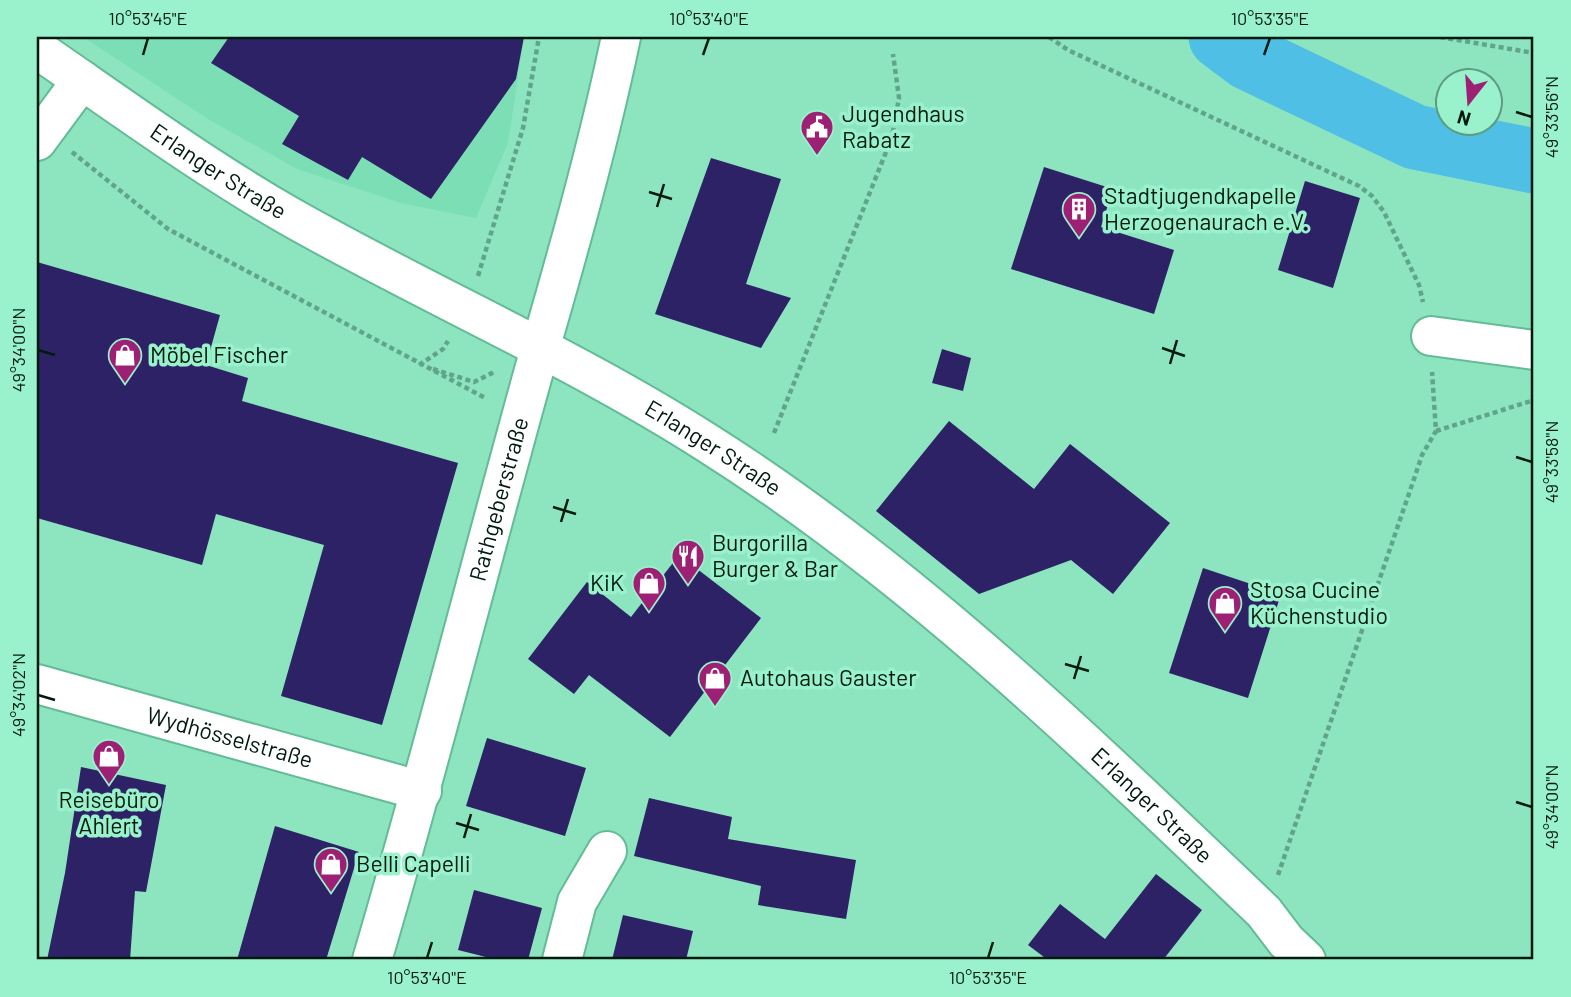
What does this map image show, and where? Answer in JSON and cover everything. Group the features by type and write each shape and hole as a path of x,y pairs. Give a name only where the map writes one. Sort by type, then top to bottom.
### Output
{"street":[{"name":"Rathgeberstraße","path":"372,960 422,791 541,348 567,261 621,37"},
{"name":"Erlanger Straße","path":"37,49 201,163 276,208 541,348 707,442 805,508 998,662 1264,912 1286,941 1306,960"},
{"path":"40,135 82,80"},
{"path":"1431,335 1534,350"},
{"name":"Wydhösselstraße","path":"37,684 422,791"},
{"path":"562,960 577,902 607,850"}],"path":[{"path":"419,365 443,349 467,310 523,128 539,37"},
{"path":"1049,37 1068,50 1366,191 1384,212 1419,285 1431,335 1436,431 1418,467 1264,912"},
{"path":"1440,37 1534,53"},
{"path":"774,433 892,137 899,98 893,54"},
{"path":"40,135 168,229 419,365 523,415"},
{"path":"419,365 474,382 541,348"},
{"path":"1436,431 1534,400"}],"shaded area":[{"path":"83,37 524,37 508,143 476,218 401,203 297,169 208,119"}],"building":[{"path":"229,37 524,37 516,79 431,199 362,157 348,180 282,144 299,116 211,63"},
{"path":"711,158 781,179 746,284 791,298 761,348 655,314"},
{"name":"Stadtjugendkapelle Herzogenaurach e.V.","path":"1044,167 1113,189 1101,227 1174,250 1154,314 1011,269"},
{"path":"1305,181 1360,198 1333,288 1278,270"},
{"path":"37,262 220,315 206,365 248,378 242,401 458,463 382,725 281,696 324,545 216,514 202,565 37,518"},
{"path":"942,349 971,358 963,391 932,383"},
{"path":"949,421 1034,489 1070,444 1170,523 1113,594 1071,560 979,594 876,511"},
{"path":"679,555 761,618 670,737 589,675 574,694 528,659 587,582 631,617"},
{"name":"Stosa Cucine Küchenstudio","path":"1203,568 1281,594 1248,698 1169,673"},
{"path":"487,738 586,768 565,836 466,806"},
{"path":"81,767 166,785 146,892 135,891 130,960 47,960 65,873"},
{"path":"649,798 732,817 728,839 856,860 846,919 758,905 761,886 634,856"},
{"path":"275,826 359,852 326,960 237,960"},
{"path":"1156,874 1202,910 1163,960 1048,960 1028,945 1060,904 1105,939"},
{"path":"474,890 542,908 528,960 498,960 458,950"},
{"path":"623,915 693,931 686,960 612,960"}],"waterway":[{"path":"1221,37 1249,58 1415,137 1534,161"}],"place":[{"name":"Jugendhaus Rabatz","path":"817,157"},
{"name":"Stadtjugendkapelle Herzogenaurach e.V.","path":"1079,239"},
{"name":"Möbel Fischer","path":"125,385"},
{"name":"Burgorilla Burger & Bar","path":"688,586"},
{"name":"KiK","path":"649,613"},
{"name":"Stosa Cucine Küchenstudio","path":"1225,633"},
{"name":"Autohaus Gauster","path":"715,708"},
{"name":"Reisebüro Ahlert","path":"109,786"},
{"name":"Belli Capelli","path":"331,894"}]}
